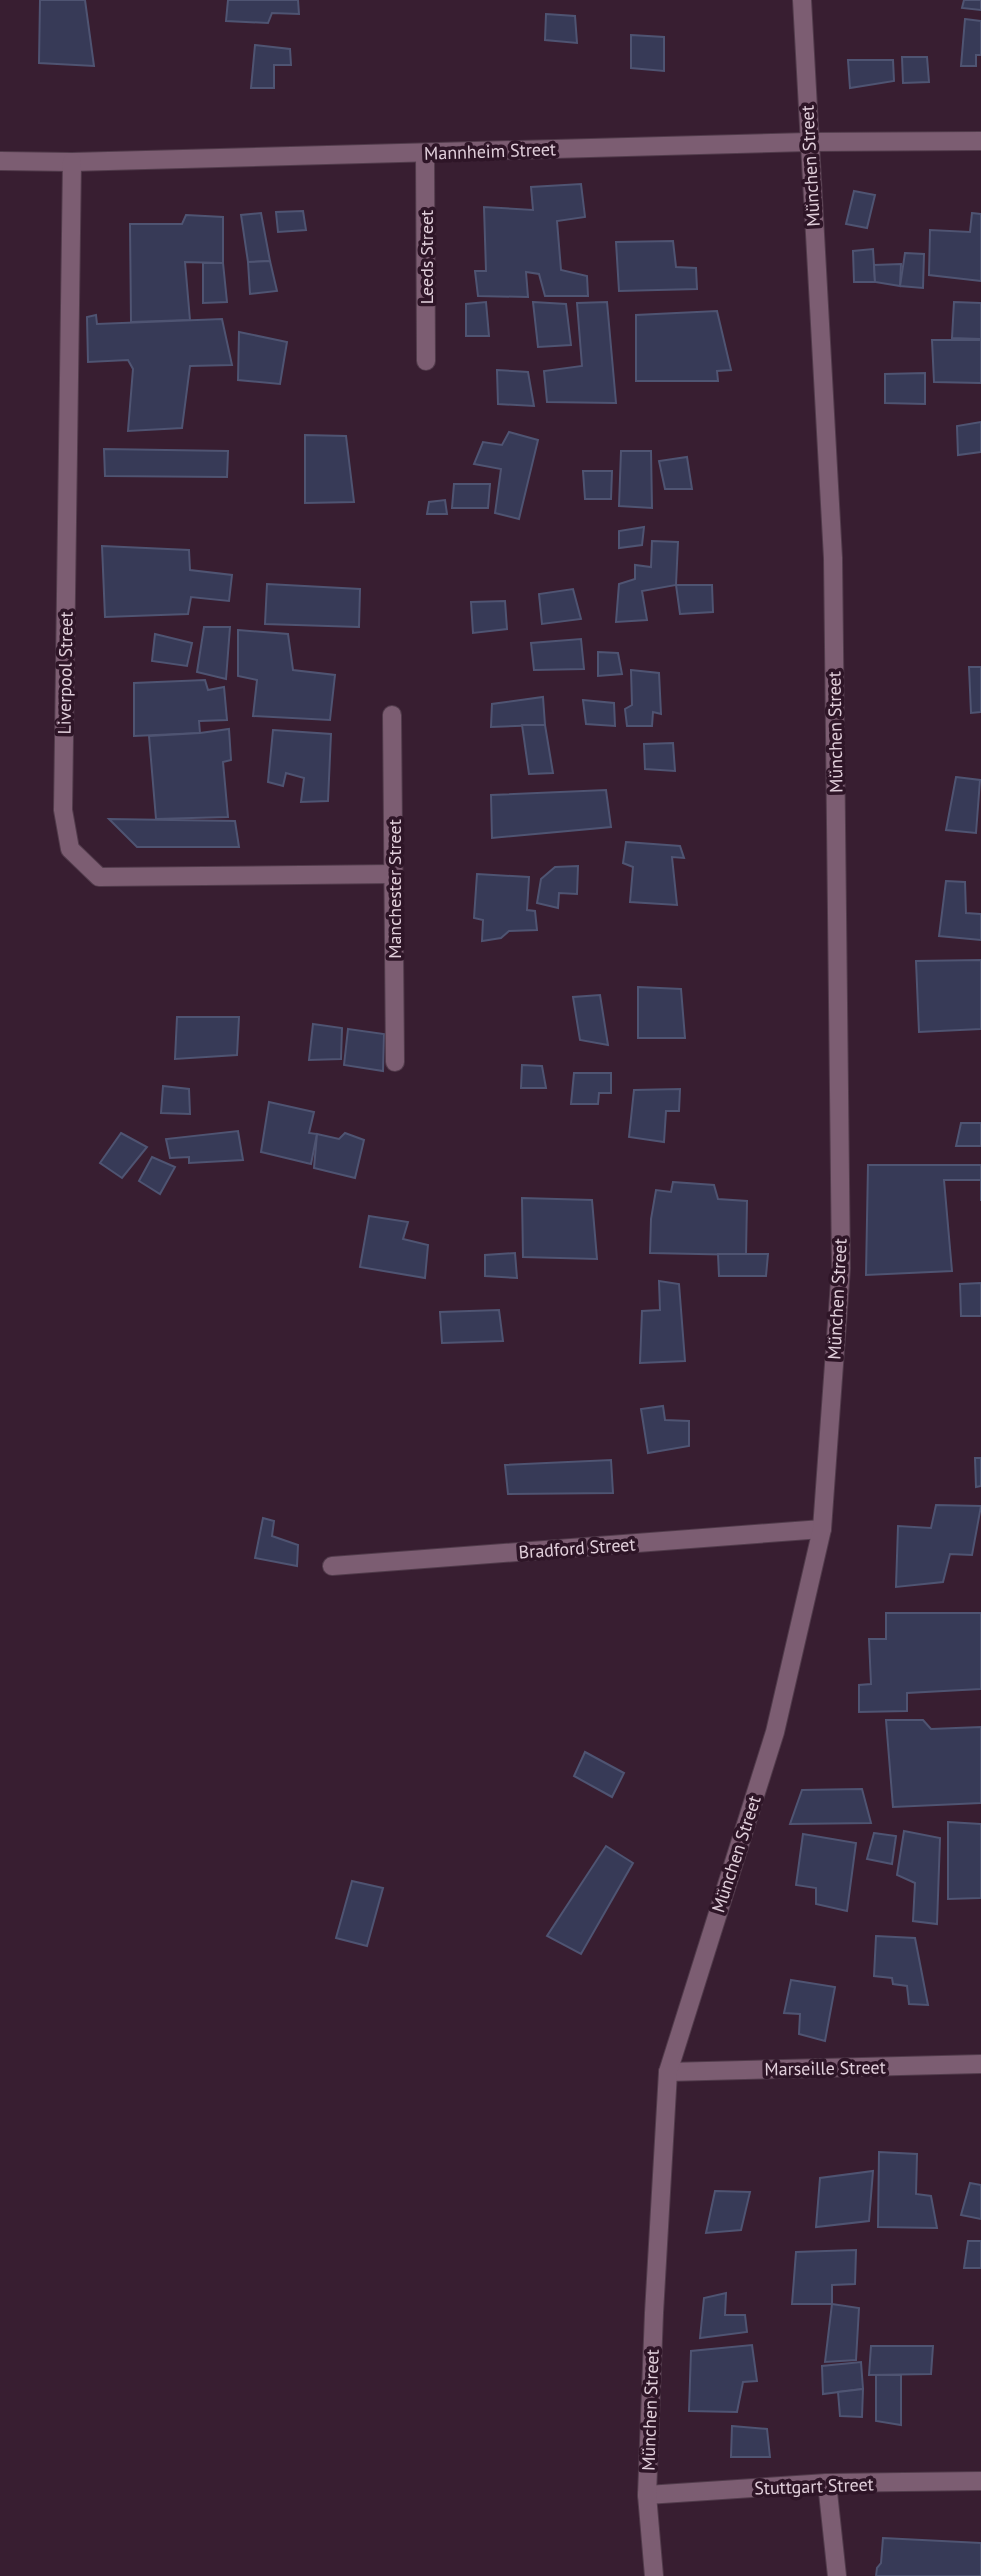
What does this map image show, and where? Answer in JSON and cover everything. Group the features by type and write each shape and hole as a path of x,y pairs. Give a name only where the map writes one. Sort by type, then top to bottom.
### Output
{"street":[{"name":"München Street","path":"654,2576 647,2495 668,2072 775,1731 822,1530 841,1268 832,558 802,0"},
{"name":"Mannheim Street","path":"0,161 72,162 808,142 981,141"},
{"name":"Leeds Street","path":"425,153 426,361"},
{"name":"Liverpool Street","path":"72,162 63,810 70,849 99,877 393,874"},
{"name":"Manchester Street","path":"392,715 395,1062"},
{"name":"Bradford Street","path":"332,1566 822,1530"},
{"name":"Marseille Street","path":"668,2072 981,2064"},
{"name":"Stuttgart Street","path":"647,2495 827,2483 981,2482"},
{"path":"827,2483 837,2576"}],"building":[{"path":"40,0 85,0 94,66 39,63"},
{"path":"228,0 298,0 299,14 272,13 268,23 226,21"},
{"path":"964,0 981,0 981,10 962,8"},
{"path":"546,14 575,16 577,43 545,40"},
{"path":"965,19 981,21 981,55 976,55 976,66 961,66"},
{"path":"631,35 664,37 664,71 631,68"},
{"path":"255,45 290,49 291,65 274,65 274,88 251,88"},
{"path":"902,57 927,57 929,82 903,83"},
{"path":"848,60 893,60 894,81 850,88"},
{"path":"581,184 585,217 557,221 561,270 587,276 588,296 545,296 539,274 526,272 528,297 478,296 475,271 486,271 484,207 533,210 531,187"},
{"path":"854,191 875,195 867,228 846,224"},
{"path":"303,211 306,230 278,232 276,212"},
{"path":"261,213 270,261 248,262 241,215"},
{"path":"972,213 981,214 981,281 929,275 930,230 970,232"},
{"path":"186,215 223,217 223,263 185,262 190,320 131,322 130,224 182,224"},
{"path":"673,241 676,267 696,268 697,289 619,291 616,242"},
{"path":"873,249 875,282 854,282 853,251"},
{"path":"905,253 924,254 923,288 900,286"},
{"path":"270,261 277,291 250,294 248,262"},
{"path":"203,263 223,263 227,302 203,303"},
{"path":"901,264 900,286 875,282 874,265"},
{"path":"486,302 489,336 466,336 466,304"},
{"path":"533,302 566,304 571,345 538,347"},
{"path":"607,302 616,403 547,402 544,371 582,366 577,303"},
{"path":"954,302 981,303 981,339 952,338"},
{"path":"717,311 731,370 717,371 718,381 636,381 636,315"},
{"path":"96,315 97,324 222,319 232,365 190,366 182,428 128,431 133,369 128,360 88,362 87,317"},
{"path":"239,332 287,342 280,384 238,380"},
{"path":"932,340 981,340 981,383 934,382"},
{"path":"497,370 528,372 534,406 498,404"},
{"path":"925,373 925,404 885,403 885,374"},
{"path":"981,422 981,452 958,455 957,426"},
{"path":"509,432 538,440 519,519 495,513 501,469 474,464 483,442 502,445"},
{"path":"305,435 346,436 354,502 305,503"},
{"path":"104,449 228,451 227,477 105,476"},
{"path":"621,451 651,451 652,508 619,506"},
{"path":"687,457 692,489 665,489 659,461"},
{"path":"583,471 612,471 611,499 585,499"},
{"path":"454,484 490,484 488,508 452,508"},
{"path":"445,500 447,514 427,514 429,502"},
{"path":"644,527 642,545 619,548 619,531"},
{"path":"652,541 678,542 676,585 642,591 647,620 616,622 619,584 635,579 635,565 651,567"},
{"path":"102,546 189,550 190,570 232,575 229,601 191,597 188,614 105,617"},
{"path":"267,584 360,589 359,627 265,624"},
{"path":"676,585 712,585 713,612 680,614"},
{"path":"573,589 581,619 542,624 539,594"},
{"path":"505,601 507,629 473,633 471,602"},
{"path":"204,627 230,627 226,679 197,672"},
{"path":"238,630 288,634 293,670 335,675 330,720 253,716 257,680 238,676"},
{"path":"155,634 192,643 187,666 152,661"},
{"path":"581,639 584,669 534,670 531,643"},
{"path":"598,652 618,653 622,674 598,676"},
{"path":"969,667 981,667 981,712 971,713"},
{"path":"631,670 659,673 661,714 653,712 652,726 627,726 625,709 632,705"},
{"path":"205,680 208,690 224,687 227,720 199,721 200,733 134,736 134,683"},
{"path":"543,697 545,725 491,727 492,704"},
{"path":"583,700 614,703 615,726 586,724"},
{"path":"522,725 545,725 553,773 529,774"},
{"path":"229,729 231,760 223,762 228,817 156,819 149,736"},
{"path":"273,730 331,734 328,801 301,802 304,778 286,773 283,786 268,782"},
{"path":"673,743 675,771 645,769 644,744"},
{"path":"956,777 980,780 976,833 946,830"},
{"path":"606,790 611,827 492,838 491,795"},
{"path":"109,819 235,821 239,847 137,847"},
{"path":"626,842 680,846 684,858 672,857 677,905 630,902 633,867 623,863"},
{"path":"578,866 577,894 559,893 558,908 537,903 541,879 555,867"},
{"path":"477,874 529,877 527,910 535,911 537,930 509,931 501,938 482,941 483,920 474,918"},
{"path":"946,881 965,882 966,913 981,914 981,940 939,936"},
{"path":"981,960 981,1029 919,1032 916,961"},
{"path":"638,987 681,989 685,1038 638,1038"},
{"path":"600,995 608,1045 580,1040 573,997"},
{"path":"177,1017 239,1017 237,1055 175,1059"},
{"path":"313,1024 342,1028 341,1059 309,1060"},
{"path":"348,1029 384,1034 383,1071 344,1065"},
{"path":"522,1065 542,1066 546,1088 521,1088"},
{"path":"574,1073 611,1073 611,1093 599,1093 598,1104 571,1104"},
{"path":"163,1086 189,1089 190,1114 161,1113"},
{"path":"680,1089 679,1111 666,1111 664,1142 629,1137 634,1090"},
{"path":"269,1102 314,1112 309,1133 317,1134 311,1164 261,1152"},
{"path":"961,1123 981,1123 981,1146 956,1146"},
{"path":"238,1131 243,1160 189,1163 189,1157 170,1158 166,1139"},
{"path":"121,1133 147,1147 122,1178 100,1163"},
{"path":"345,1133 364,1140 355,1178 314,1168 317,1134 339,1139"},
{"path":"152,1157 175,1167 160,1194 139,1181"},
{"path":"868,1165 981,1165 981,1180 944,1180 952,1271 866,1275"},
{"path":"673,1182 714,1185 718,1199 747,1201 746,1255 650,1253 651,1219 656,1190 671,1192"},
{"path":"522,1198 592,1200 597,1259 523,1257"},
{"path":"369,1216 408,1222 403,1239 428,1245 425,1278 360,1267"},
{"path":"515,1253 517,1278 485,1276 485,1255"},
{"path":"718,1254 768,1254 766,1276 719,1276"},
{"path":"659,1281 679,1284 685,1361 640,1363 642,1311 660,1310"},
{"path":"981,1283 981,1316 961,1316 960,1284"},
{"path":"499,1310 503,1341 442,1343 440,1312"},
{"path":"663,1406 665,1420 689,1421 689,1446 648,1453 641,1409"},
{"path":"975,1458 981,1458 981,1486 976,1487"},
{"path":"611,1460 613,1493 508,1494 505,1465"},
{"path":"936,1505 981,1506 972,1555 950,1554 943,1582 896,1587 898,1526 931,1528"},
{"path":"263,1518 274,1521 272,1536 298,1545 297,1566 255,1558"},
{"path":"886,1613 981,1613 981,1689 907,1693 907,1711 859,1712 859,1685 871,1684 869,1639 886,1639"},
{"path":"886,1720 923,1720 931,1729 981,1727 981,1803 893,1807"},
{"path":"585,1752 624,1773 612,1797 574,1776"},
{"path":"862,1789 871,1823 790,1824 802,1790"},
{"path":"948,1822 981,1824 981,1898 948,1899"},
{"path":"904,1831 940,1838 937,1924 913,1921 915,1883 897,1875"},
{"path":"874,1833 896,1836 892,1864 867,1859"},
{"path":"803,1834 856,1843 847,1911 816,1904 816,1888 796,1885"},
{"path":"606,1846 633,1863 581,1954 547,1936"},
{"path":"352,1881 383,1888 367,1946 336,1938"},
{"path":"876,1936 915,1938 928,2005 909,2004 907,1986 893,1984 892,1978 874,1976"},
{"path":"791,1980 835,1987 825,2041 799,2034 800,2014 784,2013"},
{"path":"879,2152 917,2154 916,2194 931,2196 937,2228 878,2227"},
{"path":"873,2171 869,2221 816,2227 820,2178"},
{"path":"970,2183 981,2185 981,2219 961,2215"},
{"path":"715,2191 750,2192 741,2230 706,2233"},
{"path":"968,2241 981,2241 981,2268 964,2268"},
{"path":"856,2250 855,2284 832,2285 832,2304 792,2304 796,2252"},
{"path":"726,2293 725,2315 745,2315 747,2332 700,2338 704,2298"},
{"path":"832,2304 859,2308 856,2360 825,2362"},
{"path":"752,2345 757,2381 743,2382 737,2412 689,2411 691,2351"},
{"path":"871,2346 933,2346 931,2374 869,2375"},
{"path":"861,2362 863,2389 823,2394 822,2366"},
{"path":"876,2375 901,2375 901,2425 876,2421"},
{"path":"863,2389 862,2417 840,2416 838,2392"},
{"path":"732,2426 767,2429 770,2457 731,2457"},
{"path":"883,2538 981,2543 981,2576 876,2576 881,2563"}]}
